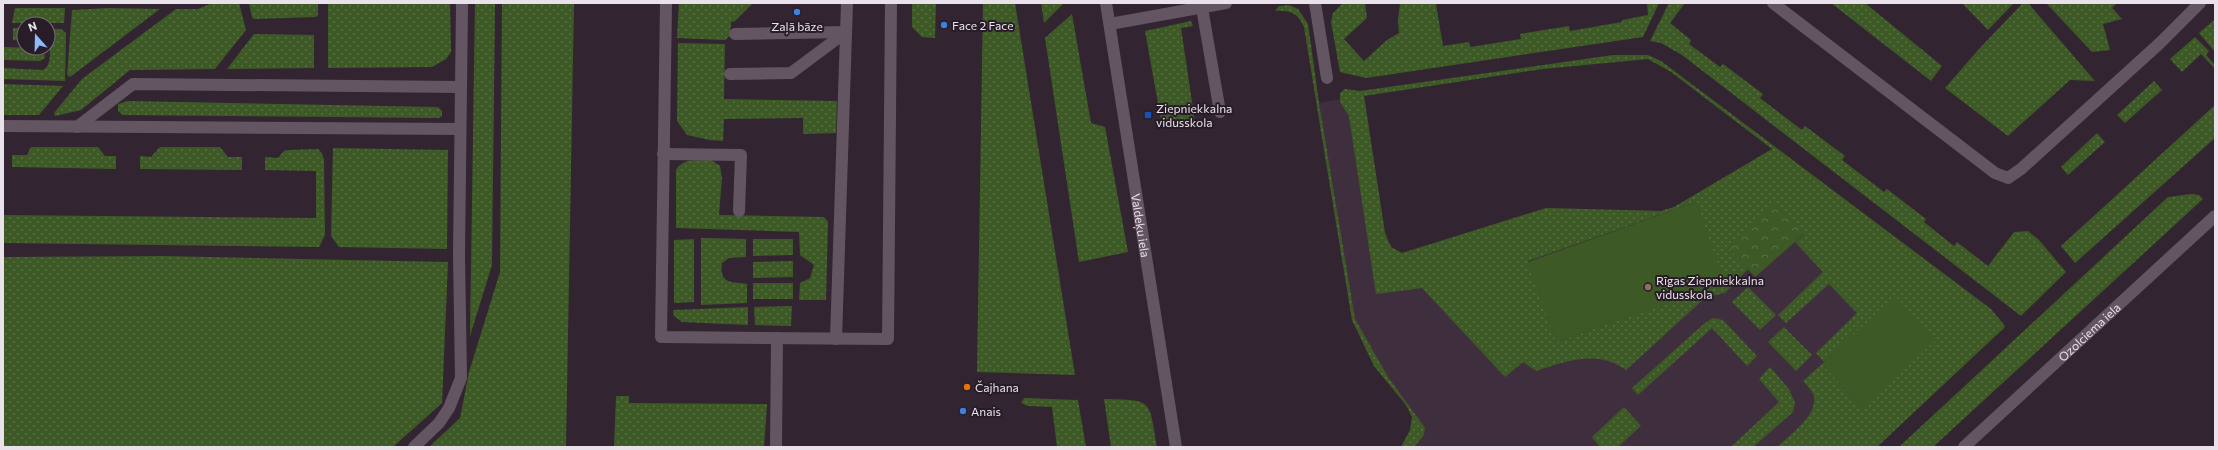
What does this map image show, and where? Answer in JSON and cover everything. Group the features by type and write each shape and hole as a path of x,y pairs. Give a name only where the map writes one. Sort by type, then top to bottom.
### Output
{"street":[{"path":"414,447 439,423 449,408 460,378 459,255 462,3"},
{"path":"666,3 661,337 836,339 888,339 891,3"},
{"path":"836,339 847,3"},
{"name":"Valdeķu iela","path":"1106,3 1176,447"},
{"path":"1110,24 1226,3"},
{"path":"1315,3 1327,78"},
{"path":"1773,3 1995,173 2008,178 2021,169 2113,87 2200,3"},
{"path":"1202,8 1220,112"},
{"path":"735,34 846,32"},
{"path":"730,74 791,73 846,32"},
{"path":"77,127 133,84 460,87"},
{"path":"3,126 460,129"},
{"path":"663,154 741,155 738,210"},
{"name":"Ozolciema iela","path":"1964,447 2215,216"},
{"path":"776,447 777,338"}],"shaded area":[{"name":"Rīgas Ziepniekkalna vidusskola","path":"1364,96 1385,233 1390,247 1402,253 1546,208 1661,211 1674,207 1772,149 2001,326 1871,447 1401,447 1410,430 1412,417 1406,405 1374,366 1352,320 1316,103"}],"green space":[{"path":"212,3 239,3 246,30 215,69 130,70 81,110 55,116 54,113 82,79 176,9 198,9"},
{"path":"249,3 318,3 318,15 316,17 254,19 252,17"},
{"path":"328,3 450,3 451,52 446,59 432,67 328,68"},
{"path":"475,3 495,3 492,265 470,336"},
{"path":"502,3 574,3 566,446 581,447 429,447 460,418 469,372 500,272"},
{"path":"679,3 753,3 735,21 731,22 730,36 725,40 677,38"},
{"path":"912,3 936,3 935,38 922,37 912,27"},
{"path":"983,3 1015,3 1075,375 977,372"},
{"path":"1041,3 1064,3 1044,23"},
{"path":"1343,3 1365,3 1367,18 1344,39 1364,61 1387,40 1399,33 1398,20 1400,3 1438,3 1436,4 1443,46 1469,42 1470,47 1521,39 1520,34 1569,26 1570,31 1622,22 1622,20 1648,15 1647,3 1659,3 1643,37 1366,78 1340,72 1331,22 1333,13"},
{"path":"1669,3 1685,3 1670,23 1691,40 1689,44 1720,67 1723,64 1763,94 1760,98 1802,130 1805,126 1845,156 1842,160 1884,192 1887,189 1926,219 1924,222 1954,246 1957,242 1988,266 2014,232 2028,231 2039,240 2066,272 2021,316 1682,55 1661,43 1650,41"},
{"path":"1831,3 1865,3 1942,66 1931,81"},
{"path":"1962,3 2014,3 1988,30"},
{"path":"2023,3 2028,3 2095,81 2070,80 2008,136 1945,88 1979,49"},
{"path":"2046,3 2117,3 2112,8 2122,19 2103,24 2110,50 2092,52"},
{"path":"1289,5 1298,9 1308,24 1319,103 1355,319 1388,377 1425,428 1424,435 1414,447 1401,447 1410,430 1412,417 1406,405 1374,366 1352,320 1304,27 1299,18 1293,13 1275,11 1279,6"},
{"path":"15,8 65,8 64,23 56,23 56,16 16,16 16,23 12,23"},
{"path":"107,8 160,9 70,77 67,75 72,10"},
{"path":"1072,14 1091,123 1105,127 1128,252 1079,262 1045,38"},
{"path":"2214,20 2215,52 2199,33"},
{"path":"1191,21 1193,26 1181,28 1195,122 1162,125 1145,31"},
{"path":"13,28 16,28 16,40 13,40"},
{"path":"56,29 61,29 66,33 65,81 3,79 3,68 43,70 47,67 50,57 56,56"},
{"path":"254,34 314,35 314,68 227,69"},
{"path":"2195,37 2209,51 2206,55 2215,65 2215,69 2201,54 2182,72 2170,59"},
{"path":"678,43 725,44 724,99 837,101 836,133 803,134 803,118 724,119 723,141 687,135 677,121"},
{"path":"3,47 16,47 16,56 45,56 45,58 40,61 3,60"},
{"path":"1613,55 1648,55 1661,61 1991,309 2005,326 1877,447 1777,447 1802,424 1812,410 1814,396 1803,381 1822,364 1862,408 1895,297 1824,362 1816,353 1857,313 1829,284 1786,323 1778,315 1823,272 1795,242 1804,235 1727,246 1748,269 1725,293 1706,297 1626,370 1604,360 1593,358 1570,361 1536,371 1523,362 1505,377 1422,288 1376,294 1349,116 1340,102 1340,93 1345,89 1360,91","holes":["1648,59 1671,72 1772,149 1674,207 1661,211 1546,208 1402,253 1391,247 1385,233 1364,96 1543,69","1696,202 1724,283 1556,342 1528,261"]},
{"path":"2154,81 2162,90 2125,123 2117,115"},
{"path":"3,84 63,86 39,115 3,115"},
{"path":"128,101 438,107 442,111 442,116 439,118 123,115 118,111 118,104"},
{"path":"2215,105 2215,138 2075,263 2061,246"},
{"path":"2097,133 2105,142 2068,175 2061,167"},
{"path":"31,147 98,147 105,156 116,156 116,169 12,167 12,155 27,155"},
{"path":"160,147 220,147 228,157 242,157 242,170 140,169 140,156 151,157"},
{"path":"333,148 448,150 447,249 339,247 331,236"},
{"path":"318,149 324,159 325,235 319,247 3,243 3,215 316,218 316,171 265,170 265,157 278,158 284,151 288,150"},
{"path":"711,160 720,166 722,178 719,215 824,217 828,222 826,300 799,300 800,283 810,278 814,265 800,255 799,232 676,228 676,170 687,161"},
{"path":"2191,194 2199,195 2203,199 1933,447 1899,447 2168,197"},
{"path":"1696,202 1725,283 1556,342 1528,262"},
{"path":"1776,203 1804,234 1755,277 1727,246"},
{"path":"701,238 746,239 746,257 729,258 722,263 722,275 727,281 747,284 747,303 701,305"},
{"path":"694,239 694,302 674,303 674,240"},
{"path":"753,239 793,239 793,255 753,256"},
{"path":"163,256 448,262 442,403 393,447 3,447 3,257"},
{"path":"793,261 793,277 753,278 753,262"},
{"path":"753,283 793,283 793,299 753,299"},
{"path":"1748,287 1776,315 1760,330 1732,302"},
{"path":"1895,296 1936,340 1862,408 1822,364"},
{"path":"792,306 791,326 755,325 754,307"},
{"path":"748,307 748,325 682,322 674,316 673,310"},
{"path":"1713,318 1723,320 1757,356 1747,366 1712,328 1638,395 1632,388 1705,323"},
{"path":"1784,327 1812,355 1796,371 1768,342"},
{"path":"1770,367 1789,389 1795,403 1793,412 1753,447 1731,447 1779,402 1759,379"},
{"path":"616,396 629,396 629,403 767,404 764,447 614,447"},
{"path":"1024,398 1078,400 1086,447 1057,447 1052,407 1028,406 1021,403"},
{"path":"1104,399 1132,400 1146,405 1150,411 1157,447 1111,447"},
{"path":"1624,407 1641,426 1618,447 1600,447 1592,437"}],"place":[{"name":"Zaļā bāze","path":"797,12"},
{"name":"Face 2 Face","path":"944,25"},
{"name":"Ziepniekkalna vidusskola","path":"1148,115"},
{"name":"Rīgas Ziepniekkalna vidusskola","path":"1648,287"},
{"name":"Čajhana","path":"967,387"},
{"name":"Anais","path":"963,411"}]}
